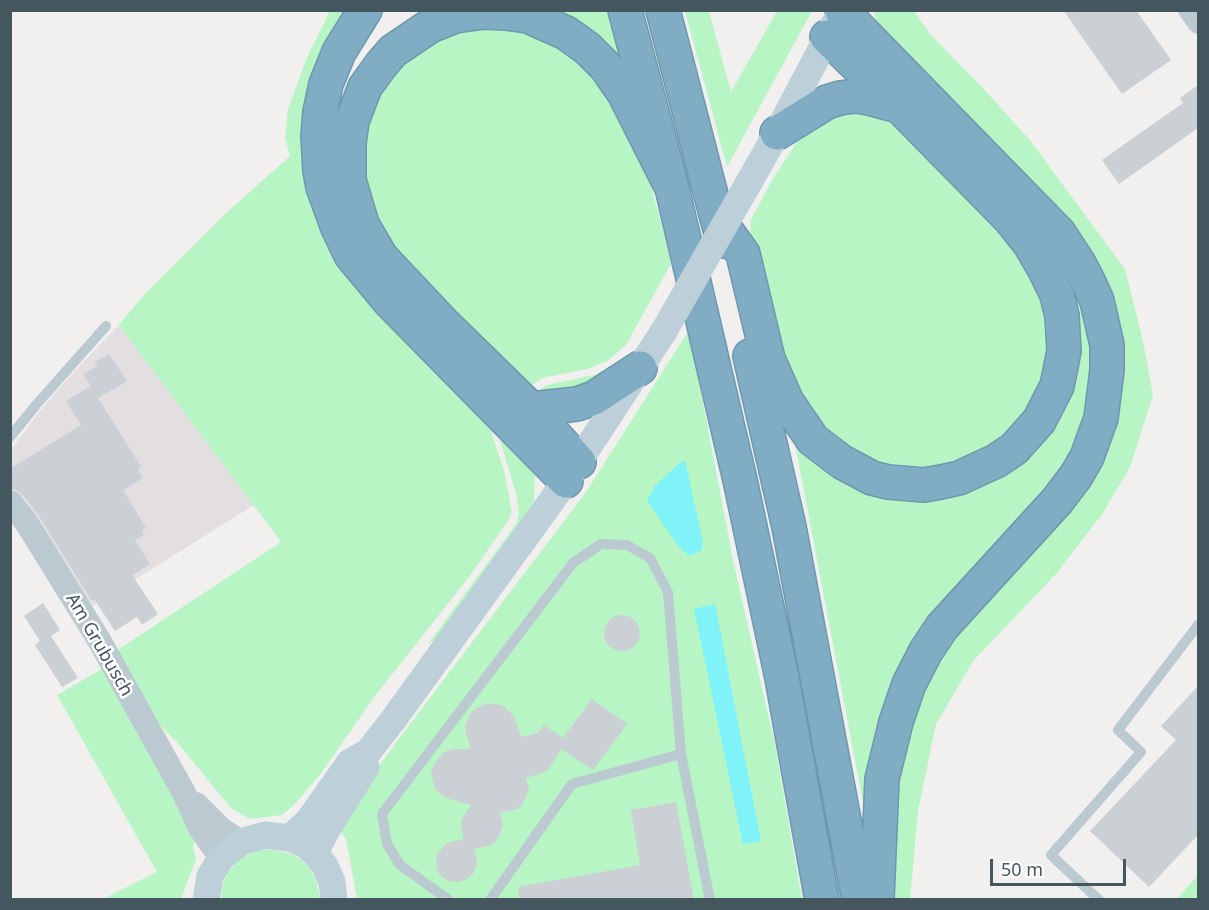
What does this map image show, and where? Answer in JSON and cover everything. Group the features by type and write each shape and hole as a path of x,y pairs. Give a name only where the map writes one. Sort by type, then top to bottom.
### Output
{"highway":[{"path":"365,10 339,52 326,84 320,112 318,136 320,171 323,187 338,228 351,255 390,302 573,472"},
{"path":"625,10 672,188 740,480 782,678 822,900"},
{"path":"663,10 718,219 789,527 859,900"},
{"path":"573,472 531,409 445,325 381,257 362,224 349,180 348,161 352,121 365,87 393,51 430,26 455,16 484,12 528,16 566,33 587,48 606,67 624,93 672,188"},
{"path":"718,219 743,254 768,359 778,385 797,419 813,440 842,462 872,478 888,482 924,485 959,478 996,461 1014,449 1039,421 1057,386 1062,369 1064,333 1057,295 1045,270 1030,244 1011,220 899,106 837,20"},
{"path":"837,20 1059,232 1078,262 1092,291 1107,345 1107,370 1101,418 1096,436 1081,467 1057,501 942,627 926,651 909,684 896,722 882,779 877,900"},
{"path":"777,133 827,102 840,98 855,96 899,106"},
{"path":"531,409 577,404 594,398 640,368"}],"main road":[{"path":"290,838 309,820 350,762 368,752 573,472 664,332 777,133 837,20"},
{"path":"315,853 326,831 366,768 368,752"},
{"path":"206,900 210,876 231,850 265,835 290,838 304,844 315,853 326,867 332,882 334,900"}],"street":[{"path":"1188,10 1198,24"},
{"name":"Am Grubusch","path":"10,502 31,531 99,640 183,791 221,829 231,850"}],"lane":[{"path":"10,437 106,326"},
{"path":"449,900 400,865 387,844 382,814 573,563 601,544 627,545 650,558 668,592 681,754 710,900"},
{"path":"1099,900 1051,855 1141,752 1118,730 1198,625"},
{"path":"490,900 572,784 681,754"}],"shaded area":[{"path":"119,325 254,505 91,607 11,483 11,450 68,378"}],"green space":[{"path":"330,11 351,11 307,96 489,426 504,470 512,512 472,573 375,696 322,772 294,805 282,815 250,819 231,808 176,741 153,718 116,651 281,542 119,325 142,297 224,215 290,156 285,138 288,109 308,55"},
{"path":"531,11 609,11 626,77"},
{"path":"685,11 709,11 731,92 777,11 812,11 727,167"},
{"path":"874,11 914,11 930,34 1029,139 1125,269 1143,341 1153,395 1130,467 1103,513 1056,574 974,660 936,724 918,811 910,900 893,899 894,801 909,729 932,675 953,637 1084,492 1108,441 1116,330 877,26"},
{"path":"507,23 594,63 639,143 672,262 626,345 607,361 588,369 542,378 527,389 386,240 361,185 369,100 406,53 464,26"},
{"path":"838,107 893,112 1034,264 1054,348 1028,425 967,466 884,472 819,435 785,369 752,244 750,222 772,180 797,142 809,129"},
{"path":"1051,237 1099,343 1083,453 955,599 869,834 791,423 892,490 1055,421"},
{"path":"689,330 734,565 774,740 802,899 357,899 346,839 338,828 361,790 586,492"},
{"path":"632,355 600,387 534,395 546,385 594,375 626,356"},
{"path":"498,433 535,471 534,500 526,518 441,637 428,644 516,524 519,513 516,494"},
{"path":"107,666 196,838 193,847 196,859 181,899 103,899 157,872 57,695"},
{"path":"269,849 292,854 302,860 316,879 320,899 221,900 223,883 228,872 236,863 245,856"},
{"path":"1198,875 1198,899 1177,899"}],"water":[{"path":"685,460 703,543 701,551 690,556 680,548 647,501 654,487"},
{"path":"715,604 761,841 743,844 694,609"}],"building":[{"path":"1063,10 1136,10 1171,60 1122,94"},
{"path":"1198,85 1198,128 1119,184 1102,160 1183,103 1180,98"},
{"path":"109,354 127,381 98,398 141,467 138,470 143,478 123,490 146,528 142,531 144,535 135,540 150,564 132,575 158,614 142,625 137,617 115,631 94,599 92,601 37,513 21,493 10,488 10,469 81,425 66,401 91,386 83,374 97,366 95,362"},
{"path":"43,603 60,630 51,636 78,678 62,687 35,645 40,641 24,616"},
{"path":"622,615 635,620 640,633 635,646 622,651 609,646 604,633 609,620"},
{"path":"1198,686 1198,835 1149,887 1090,831 1176,740 1161,726"},
{"path":"592,699 627,724 593,770 561,749 549,769 526,778 529,789 523,804 517,809 500,813 503,825 497,840 491,845 474,849 477,860 472,875 457,882 442,877 437,871 436,855 447,843 464,839 462,819 471,805 446,798 439,793 434,787 431,771 439,757 445,752 453,749 471,749 465,725 472,711 487,703 502,705 514,716 521,737 538,733 544,725 563,738"},
{"path":"676,802 694,900 520,900 518,887 640,865 631,810"}]}
